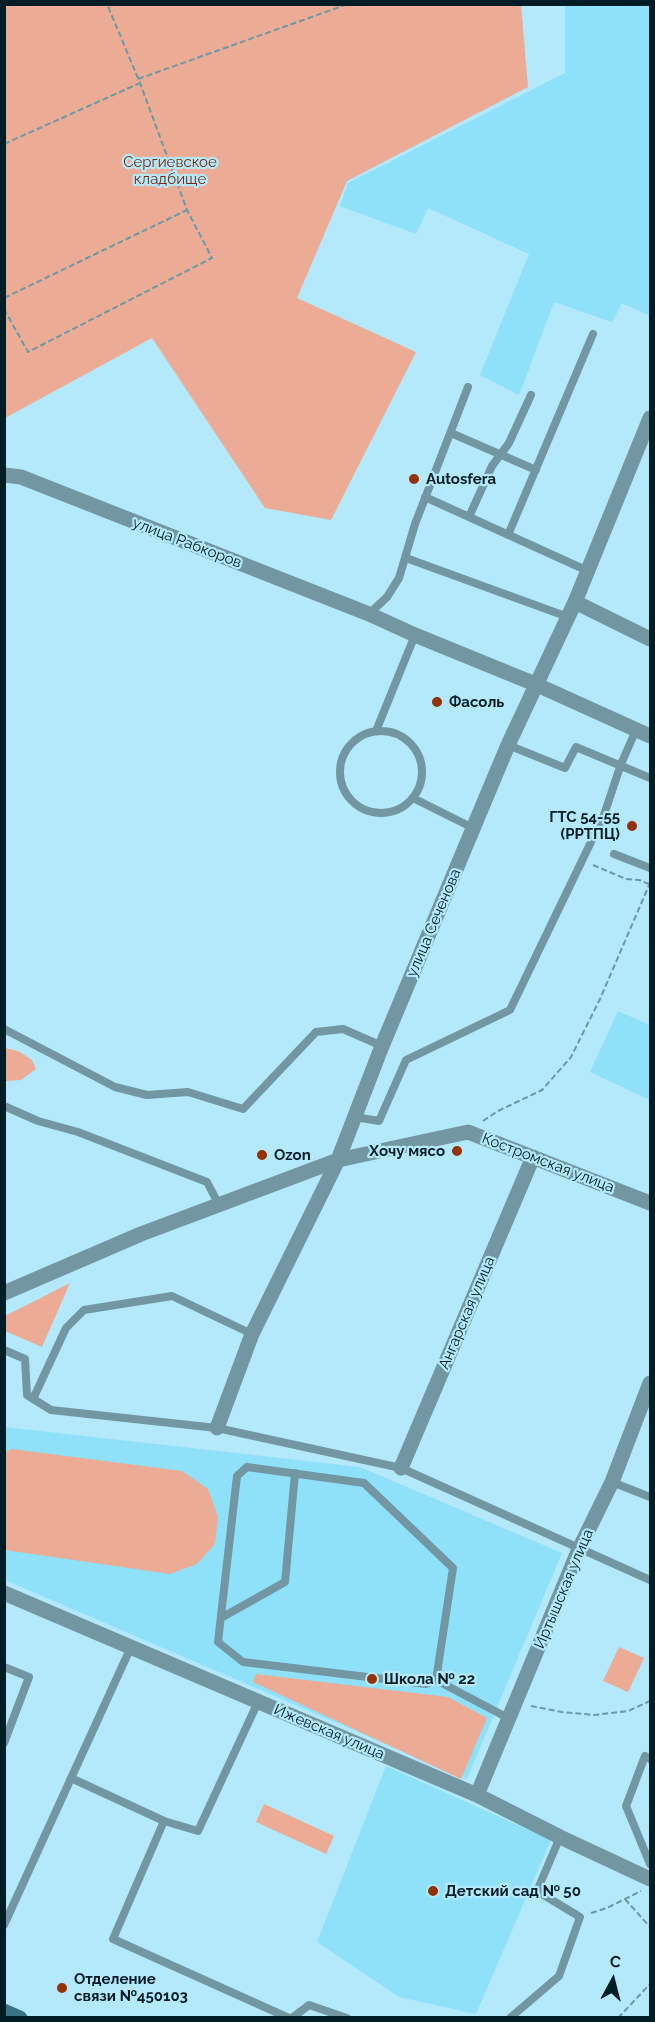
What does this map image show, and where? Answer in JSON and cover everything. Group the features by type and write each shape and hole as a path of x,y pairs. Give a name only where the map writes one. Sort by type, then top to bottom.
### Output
{"main road":[{"path":"4,2011 20,2018"}],"street":[{"name":"улица Сеченова","path":"217,1428 252,1334 338,1160 382,1046 508,745 575,602 651,418"},
{"name":"улица Рабкоров","path":"4,475 21,477 369,614 536,684 643,733"},
{"path":"575,602 651,639"},
{"name":"Костромская улица","path":"4,1293 218,1203 338,1160 468,1132 651,1203"},
{"name":"Ангарская улица","path":"401,1468 533,1157"},
{"name":"Иртышская улица","path":"477,1795 579,1549 612,1482 651,1383"},
{"name":"Ижевская улица","path":"4,1593 477,1795 560,1837 646,1885"}],"lane":[{"path":"508,535 593,334"},
{"path":"369,614 387,597 399,578 425,497 468,387"},
{"path":"469,517 492,466 508,443 531,395"},
{"path":"451,433 536,471"},
{"path":"425,497 588,571"},
{"path":"406,558 568,617"},
{"path":"376,732 415,635"},
{"path":"376,732 391,732 404,738 421,760 420,786 413,798 394,812 378,813 364,810 352,802 344,790 340,770 343,756 351,744 363,736 376,732"},
{"path":"355,1117 379,1121 406,1060 510,1010 604,814 621,764 643,733"},
{"path":"508,745 565,768 576,747 651,778"},
{"path":"413,798 473,828"},
{"path":"614,854 651,868"},
{"path":"4,1029 115,1087 147,1095 188,1092 243,1109 316,1032 343,1029 382,1046"},
{"path":"4,1106 38,1121 78,1132 207,1182 218,1203"},
{"path":"33,1399 66,1328 84,1310 172,1296 252,1334"},
{"path":"4,1350 25,1359 27,1395 51,1410 217,1428 401,1468 651,1580"},
{"path":"436,1680 453,1568 364,1483 247,1467 237,1476 218,1641 243,1662 426,1684 436,1680 510,1719"},
{"path":"221,1618 285,1582 295,1473"},
{"path":"612,1482 651,1497"},
{"path":"4,1926 131,1647"},
{"path":"4,1667 29,1677 4,1743"},
{"path":"71,1778 164,1821 198,1831 258,1702"},
{"path":"651,1759 645,1756 626,1806 651,1864"},
{"path":"164,1821 113,1939 291,2018 309,2005 347,2018"},
{"path":"510,2018 559,1976 580,1917 537,1891 560,1837"}],"path":[{"path":"4,309 28,352 212,258 187,210 140,84 107,4"},
{"path":"138,79 348,4"},
{"path":"4,144 140,84"},
{"path":"4,298 187,210"},
{"path":"468,1132 498,1111 542,1090 571,1057 600,999 650,884 626,879 582,860"},
{"path":"517,1703 562,1712 594,1715 628,1711 651,1701"},
{"path":"580,1917 607,1908 646,1885"},
{"path":"625,1899 651,1927"},
{"path":"618,2018 651,1984"}],"shaded area":[{"path":"572,4 650,5 650,316 622,303 612,322 554,302 519,395 480,375 529,254 428,208 416,234 340,206 348,183 565,73 565,6"},
{"path":"618,1011 650,1025 650,1100 590,1072"},
{"name":"Школа № 22","path":"5,1427 360,1467 562,1553 467,1779 5,1580"},
{"name":"Детский сад № 50","path":"386,1766 551,1840 476,2014 399,1997 317,1942"}],"green space":[{"name":"Сергиевское кладбище","path":"5,4 521,5 528,87 347,181 297,298 416,352 331,520 265,508 152,338 5,418"},
{"path":"5,1048 18,1051 32,1060 36,1069 21,1080 5,1081"},
{"path":"70,1283 42,1347 5,1331 5,1316"},
{"path":"12,1449 182,1471 208,1489 218,1517 215,1544 197,1564 170,1574 5,1550 5,1452"},
{"path":"619,1647 644,1658 628,1692 603,1681"},
{"path":"256,1674 448,1697 487,1718 461,1779 253,1682"},
{"path":"264,1804 334,1836 326,1854 256,1822"}],"place":[{"name":"Autosfera","path":"414,479"},
{"name":"Фасоль","path":"437,702"},
{"name":"ГТС 54-55 (РРТПЦ)","path":"632,826"},
{"name":"Хочу мясо","path":"457,1151"},
{"name":"Ozon","path":"262,1155"},
{"name":"Школа № 22","path":"372,1679"},
{"name":"Детский сад № 50","path":"433,1891"},
{"name":"Отделение связи №450103","path":"62,1988"}]}
